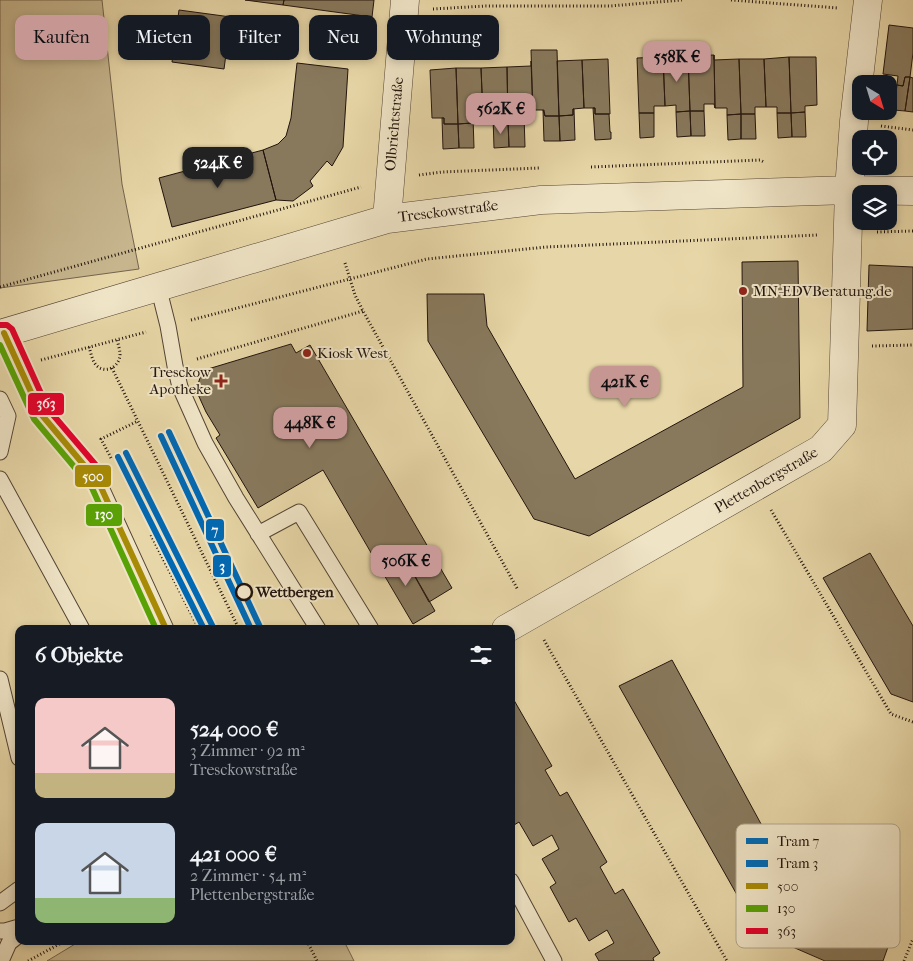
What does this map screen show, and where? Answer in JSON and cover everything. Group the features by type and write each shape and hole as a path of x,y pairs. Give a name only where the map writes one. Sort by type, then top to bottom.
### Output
{"street":[{"name":"Plettenbergstraße","path":"513,625 821,450 842,425 848,190 867,5"},
{"name":"Olbrichtstraße","path":"386,219 404,6"},
{"name":"Tresckowstraße","path":"2,334 386,219 541,200 848,190 913,191"}],"lane":[{"path":"158,286 180,387 205,442 258,534 315,625"},
{"path":"2,334 41,414 99,483 164,625"},
{"path":"0,399 8,416 0,452"},
{"path":"0,479 80,625"},
{"path":"258,534 299,512 369,625"},
{"path":"0,679 15,741"},
{"path":"515,888 554,961"},
{"path":"0,903 15,892"},
{"path":"0,931 15,928"},
{"path":"1,961 9,943 15,938"}],"path":[{"path":"404,6 610,6 682,0"},
{"path":"731,0 867,5"},
{"path":"19,367 117,339 427,259 546,247 913,231"},
{"path":"175,366 363,311"},
{"path":"89,347 93,361 97,366 103,369 112,368 118,362 120,356 117,339"},
{"path":"844,346 913,345"},
{"path":"112,368 237,625"},
{"path":"113,462 101,439 138,421"},
{"path":"756,486 891,714 913,722"},
{"path":"149,532 198,625"},
{"path":"904,961 913,939"},
{"path":"28,961 57,945"},
{"path":"309,945 317,961"}],"shaded area":[{"path":"0,0 102,0 104,15 15,15 15,60 108,60 108,55 122,184 139,269 0,288"},
{"path":"73,945 346,945 354,961 47,961"}],"building":[{"path":"245,0 284,0 283,5"},
{"path":"284,0 374,0 372,15 357,15 283,5"},
{"path":"179,10 220,16 220,60 225,60 224,69 172,62 172,60 210,60 210,15 178,15"},
{"path":"889,25 913,28 913,53 910,77 905,77 903,86 898,85 898,75 883,74"},
{"path":"531,50 557,50 559,116 545,116 544,110 534,110 533,115"},
{"path":"714,55 715,108 714,104 704,104 704,111 690,111 688,56"},
{"path":"688,56 690,111 676,112 676,105 665,106 663,57"},
{"path":"663,57 665,106 654,106 654,113 639,113 637,58"},
{"path":"789,57 816,57 817,105 805,106 805,112 791,113"},
{"path":"789,57 791,113 777,113 777,107 766,107 764,59"},
{"path":"608,59 610,114 595,114 595,108 584,108 582,60"},
{"path":"739,59 741,114 727,115 727,108 715,108 714,60"},
{"path":"739,59 764,59 766,107 755,107 755,114 741,114"},
{"path":"582,60 584,108 573,109 573,115 559,116 557,61"},
{"path":"531,61 533,115 522,115 522,122 508,122 507,67 531,66"},
{"path":"297,63 348,69 343,147 332,166 327,161 310,181 313,186 293,201 276,200 263,150 278,144 286,136 291,118"},
{"path":"507,67 508,122 494,123 494,116 483,116 481,68"},
{"path":"456,68 458,124 444,124 444,118 432,118 430,70"},
{"path":"456,68 481,68 483,116 472,117 472,123 458,124"},
{"path":"905,77 910,77 905,111 898,110 898,85 903,86"},
{"path":"910,77 913,78 913,112 905,111"},
{"path":"593,108 595,108 595,114 609,114 611,139 595,140"},
{"path":"573,109 575,140 560,141 559,116 573,115"},
{"path":"543,110 545,116 559,116 560,141 544,141"},
{"path":"690,111 691,136 677,137 676,112"},
{"path":"690,111 704,111 705,136 691,136"},
{"path":"805,112 806,137 792,137 791,113"},
{"path":"639,113 654,113 654,137 640,138"},
{"path":"777,113 791,113 792,137 778,138"},
{"path":"741,114 755,114 756,139 741,139"},
{"path":"741,114 741,139 728,140 727,115"},
{"path":"522,115 524,115 525,147 509,147 508,122 522,122"},
{"path":"493,116 494,123 508,122 509,147 494,148"},
{"path":"472,117 474,148 459,148 458,124 472,123"},
{"path":"442,118 444,118 444,124 458,124 459,148 443,149"},
{"path":"263,150 276,200 172,227 159,178"},
{"path":"798,261 800,418 589,536 534,519 428,341 427,294 484,294 487,326 575,479 743,387 742,262"},
{"path":"869,265 913,267 913,329 867,331"},
{"path":"291,344 296,353 310,345 452,588 429,602 400,550 377,563 323,470 258,508 216,438 220,435 206,412 196,390 201,375 208,369"},
{"path":"400,550 435,611 413,624 377,563"},
{"path":"870,553 913,626 913,702 891,694 823,578"},
{"path":"672,660 761,824 736,824 736,893 619,686"},
{"path":"515,702 552,766 545,770 560,796 567,792 607,862 600,867 615,894 623,889 660,953 653,958 654,961 599,961 595,954 614,943 607,930 589,941 576,918 569,922 550,887 556,883 542,859 559,849 552,835 533,846 519,822 515,824"},
{"path":"795,948 888,948 883,961 825,961"}],"tram line":[{"name":"7","path":"169,432 259,625"},
{"name":"3","path":"161,436 249,625"},
{"name":"7","path":"126,453 212,625"},
{"name":"3","path":"118,457 202,625"}],"transit line":[{"name":"363","path":"0,325 7,325 12,329 48,409 106,477"},
{"name":"500","path":"4,333 41,414 99,483 164,625"},
{"name":"130","path":"0,345 34,419 92,488 154,625"}],"place":[{"name":"MN-EDVBeratung.de","path":"743,291"},
{"name":"Kiosk West","path":"307,353"},
{"name":"Tresckow Apotheke","path":"221,381"},
{"name":"Wettbergen","path":"244,592"}]}
